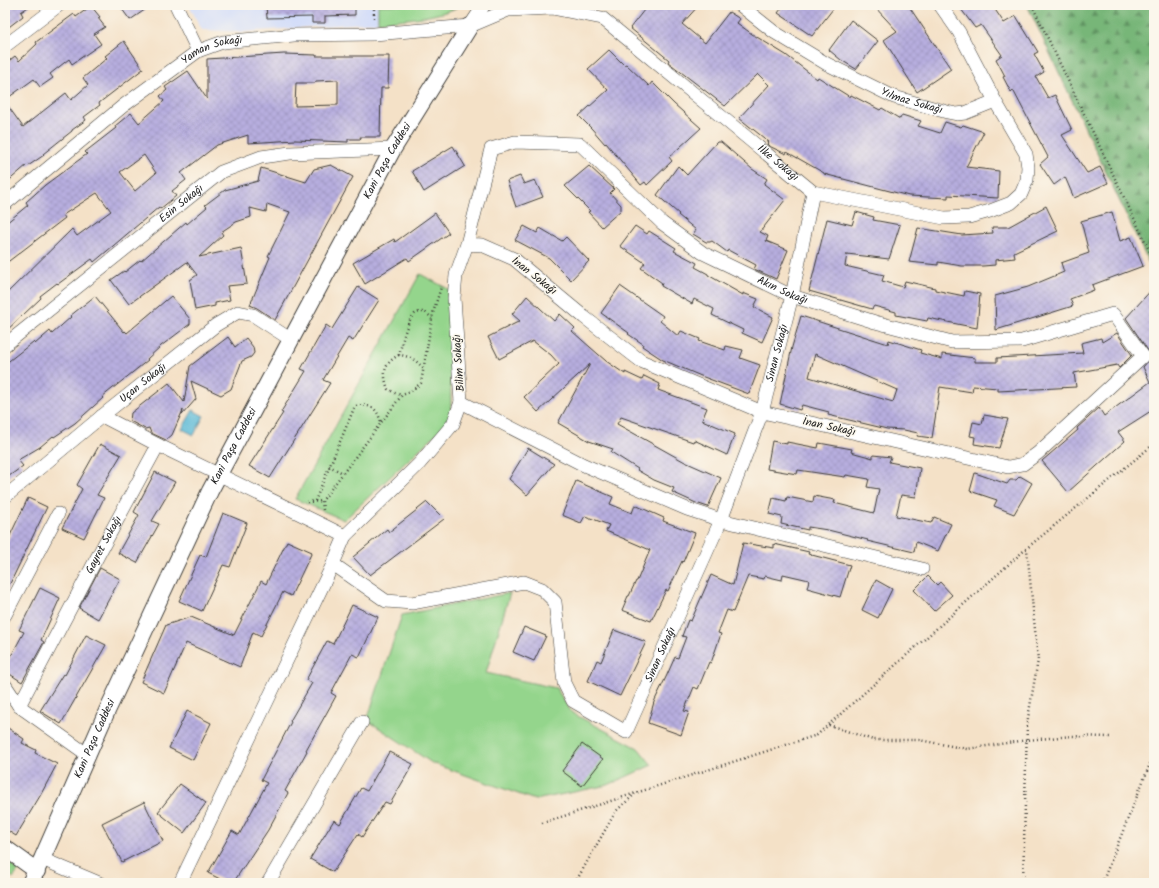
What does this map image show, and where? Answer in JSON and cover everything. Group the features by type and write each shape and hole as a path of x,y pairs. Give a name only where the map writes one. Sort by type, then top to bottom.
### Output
{"street":[{"path":"5,46 59,5"},
{"path":"176,5 198,51"},
{"path":"470,26 484,5"},
{"name":"Yılmaz Sokağı","path":"740,5 774,32 827,64 894,97 957,114 995,102"},
{"path":"940,5 959,32 995,102"},
{"name":"İlke Sokağı","path":"470,26 508,10 552,8 602,18 813,192 944,218 969,217 990,211 1011,203 1021,194 1027,180 1028,167 1026,154 995,102"},
{"name":"Yaman Sokağı","path":"5,204 123,106 198,51 223,42 294,35 374,34 470,26"},
{"name":"Kani Paşa Caddesi","path":"36,871 107,711 210,491 393,149 470,26"},
{"name":"Akın Sokağı","path":"491,149 515,142 580,144 662,223 703,253 792,296 875,322 952,342 1022,341 1113,314"},
{"name":"Esin Sokağı","path":"5,345 221,172 261,157 290,153 393,149"},
{"name":"Bilim Sokağı","path":"344,536 419,464 453,424 461,402 454,298 456,275 467,244 491,149"},
{"name":"Sinan Sokağı","path":"333,564 386,601 412,603 524,582 542,589 556,602 564,683 573,701 626,732 721,520 762,412 792,296 813,192"},
{"name":"İnan Sokağı","path":"467,244 482,245 514,259 584,317 641,361 762,412 1008,467 1023,464 1038,453 1143,356 1113,314"},
{"name":"Uçan Sokağı","path":"5,497 102,416 216,325 238,312 253,315 290,339"},
{"path":"461,402 584,465 687,509 721,520 922,569"},
{"path":"102,416 344,536 333,564 180,883"},
{"name":"Gayret Sokağı","path":"19,706 158,445"},
{"path":"5,615 58,514"},
{"path":"5,685 19,706 88,755"},
{"path":"268,883 362,722"},
{"path":"5,848 36,871 99,883"}],"path":[{"path":"1032,5 1154,260"},
{"path":"320,523 323,516 322,501 402,395 410,392 421,383 432,318 441,285 456,275"},
{"path":"399,355 407,326 412,317 417,312 425,312 432,318"},
{"path":"402,395 388,389 385,380 385,371 388,363 399,355 406,355 413,358 423,368"},
{"path":"315,501 355,406 367,406 374,408 381,423"},
{"path":"542,823 817,735 1027,548 1154,444"},
{"path":"329,466 343,473"},
{"path":"1023,883 1028,724 1038,660 1027,548"},
{"path":"828,725 873,740 919,740 967,750 1027,740 1072,736 1110,737"},
{"path":"1102,883 1154,754"},
{"path":"575,883 616,811 637,792"}],"shaded area":[{"path":"189,5 378,5 377,22 245,32 202,30"}],"green space":[{"path":"378,5 462,5 443,13 410,19 378,22"},
{"path":"1027,5 1154,5 1154,274"},
{"path":"420,274 450,290 451,420 344,520 295,499"},
{"path":"510,593 486,673 556,688 572,713 638,748 652,765 608,785 535,800 432,763 367,720 402,615"},
{"path":"5,860 19,870 13,878 5,871"}],"water":[{"path":"193,410 204,416 194,435 182,429"}],"building":[{"path":"5,5 31,5 21,12 23,16 5,30"},
{"path":"119,5 152,5 130,20"},
{"path":"266,5 355,5 355,15 325,16 325,23 312,23 312,17 267,18"},
{"path":"648,5 699,5 682,24 705,43 729,12 740,19 737,23 752,34 786,55 817,79 818,77 850,97 851,95 880,110 882,108 900,119 902,115 921,121 918,126 940,133 945,122 961,127 963,125 984,132 966,167 999,171 998,198 948,195 948,198 909,196 824,174 787,152 786,154 769,146 767,144 769,142 739,118 769,85 758,74 725,106 668,62 669,60 630,28"},
{"path":"784,5 836,5 812,36 778,13"},
{"path":"873,5 908,5 951,69 917,92 884,40 897,31"},
{"path":"958,5 992,5 1004,23 1016,16 1038,52 1034,54 1044,72 1036,77 1048,98 1055,95 1072,130 1062,135 1087,173 1100,167 1108,183 1074,198 1065,177 1054,185 1040,164 1048,157 1013,90 1011,92 1003,77 1005,76 996,59 1002,55 981,25 975,28"},
{"path":"91,6 100,17 98,18 105,27 94,34 101,44 72,64 69,59 50,74 53,78 40,87 34,79 5,100 5,64 15,56 19,61 37,44 36,42 74,14 76,17"},
{"path":"851,20 878,41 856,69 841,60 829,50"},
{"path":"124,41 143,69 99,103 100,105 84,117 86,120 43,154 44,155 28,166 27,165 5,184 5,102 23,127 66,93 71,100 88,85 83,78 107,58 105,56"},
{"path":"609,50 649,86 652,82 701,128 669,157 672,161 647,185 645,182 641,185 606,143 605,144 579,116 608,90 588,69"},
{"path":"284,54 316,56 389,56 388,88 381,88 380,137 360,137 361,139 348,139 348,142 295,140 248,143 248,135 217,145 181,173 186,180 172,191 176,196 160,209 159,207 94,262 92,259 40,296 41,298 5,332 5,295 72,229 77,236 111,211 97,193 63,215 65,218 5,264 5,224 28,205 26,202 45,185 87,154 85,152 116,128 115,126 131,113 139,123 164,101 160,96 167,90 165,87 188,71 207,99 207,59","holes":["338,80 338,105 295,106 296,83 315,83 316,81","144,155 156,173 135,191 120,172"]},
{"path":"717,142 721,142 752,169 767,179 764,184 785,200 760,232 768,236 766,241 788,250 776,279 754,269 756,265 728,250 727,252 712,241 706,242 693,234 696,230 657,195 678,166 687,175"},
{"path":"453,146 465,166 424,192 412,171"},
{"path":"331,165 353,177 275,320 250,305 270,257 268,256 290,212 267,204 266,212 250,208 251,217 236,222 221,232 223,235 199,257 241,248 247,284 227,286 230,300 215,303 215,306 195,310 190,280 197,275 187,262 129,304 111,280 124,271 125,272 140,260 141,261 186,222 187,224 207,207 205,205 225,190 258,181 261,168 306,182 314,169"},
{"path":"589,166 614,189 610,193 621,205 621,210 602,227 588,212 590,211 565,186"},
{"path":"520,176 524,184 535,180 543,197 516,207 507,181"},
{"path":"1046,206 1058,231 1014,252 1015,258 995,260 995,265 983,266 962,266 938,262 938,265 909,262 918,228 962,235 993,233 992,227 1008,227"},
{"path":"856,212 874,217 873,220 900,225 889,259 847,254 845,266 884,275 882,281 903,287 905,281 935,288 935,290 964,296 965,291 980,294 977,328 928,318 927,321 896,315 896,312 874,306 872,309 809,291 827,219 852,225"},
{"path":"1112,212 1120,241 1131,237 1143,266 1092,285 1094,290 1070,299 1073,306 996,330 995,296 1028,287 1064,272 1061,263 1089,253 1081,221"},
{"path":"435,213 449,233 409,261 407,258 365,284 353,263 394,239 395,242"},
{"path":"524,226 537,233 540,228 562,241 566,237 589,261 571,280 549,258 515,240"},
{"path":"635,226 647,234 649,231 676,248 674,251 697,263 695,267 708,275 743,295 743,293 758,299 754,307 773,317 762,342 742,333 743,330 712,315 714,309 694,299 692,304 661,286 662,283 641,268 645,263 620,246"},
{"path":"620,286 663,316 660,321 678,336 681,331 700,339 699,341 725,350 726,346 743,350 740,358 760,365 749,394 663,360 642,346 643,344 601,313"},
{"path":"358,287 379,300 353,341 348,338 323,380 330,383 270,478 249,466 283,413 281,412 306,371 301,369 326,325 332,329"},
{"path":"1154,287 1154,409 1118,432 1125,441 1068,492 1042,461 1078,430 1077,428 1099,408 1104,416 1150,382 1143,367 1150,359 1151,355 1126,318"},
{"path":"95,296 124,332 125,331 127,333 171,296 190,319 190,324 161,346 147,359 148,360 102,397 103,398 75,423 18,460 23,466 5,479 5,364 33,342 35,344 50,331 52,334 71,317 70,316"},
{"path":"527,296 554,321 560,314 575,328 572,331 606,361 625,374 625,372 642,380 644,376 660,384 658,390 707,408 702,420 735,434 727,455 694,440 693,442 621,417 617,424 685,462 721,478 708,507 672,492 674,488 654,480 637,470 638,469 611,452 613,449 589,441 558,423 590,364 538,412 524,397 559,364 551,355 533,341 499,359 488,337 520,321 512,314"},
{"path":"801,316 888,344 889,340 921,350 920,353 942,359 942,354 975,358 975,362 997,362 997,358 1083,353 1081,343 1101,338 1102,342 1117,333 1132,355 1119,368 1117,365 1074,373 1076,387 998,391 998,388 973,386 972,392 940,387 932,438 917,436 918,433 887,429 828,415 829,412 802,405 800,410 780,404 792,347","holes":["815,354 897,390 893,402 809,377"]},
{"path":"228,337 235,347 246,338 253,347 254,353 251,357 242,361 231,389 221,395 191,381 196,399 182,415 183,410 172,435 166,440 151,433 149,428 145,429 130,421 131,413 169,383 184,402 190,366"},
{"path":"984,415 1008,419 999,448 974,444 975,437 970,436 973,422 982,424"},
{"path":"772,441 787,444 787,442 818,448 819,443 852,449 851,452 873,458 873,455 891,457 889,462 920,468 916,497 901,495 896,516 931,523 934,517 951,524 938,551 916,542 914,552 828,530 808,527 808,530 781,524 782,517 769,514 773,498 786,501 787,497 813,502 814,496 835,500 834,503 874,513 879,489 867,487 869,479 798,470 797,474 767,469"},
{"path":"100,444 121,455 97,495 104,498 84,538 62,528 82,489 77,485"},
{"path":"528,448 554,464 527,495 509,479"},
{"path":"155,472 175,482 152,521 159,524 137,563 118,553 139,515 134,512"},
{"path":"975,473 1007,484 1010,480 1016,480 1020,476 1032,483 1014,514 994,506 997,500 970,491"},
{"path":"576,481 613,497 610,504 632,513 635,505 664,518 663,521 695,533 683,562 682,561 668,591 666,590 651,621 622,610 637,581 650,550 606,531 609,525 585,516 581,523 562,515"},
{"path":"28,498 47,507 5,594 5,546"},
{"path":"427,502 444,519 370,575 353,557 387,529 389,532"},
{"path":"223,513 247,523 230,567 223,565 202,611 179,601 200,555 206,557"},
{"path":"287,541 312,552 291,596 283,592 261,636 253,632 240,667 186,643 164,693 141,682 166,625 191,617 234,635 261,581 266,584"},
{"path":"743,543 774,548 774,544 809,552 808,554 850,565 840,597 807,588 809,580 783,574 782,580 765,576 764,579 748,576 733,612 727,610 718,633 721,634 711,663 709,662 698,689 694,687 684,711 689,712 681,735 648,723 654,702 675,657 678,658 686,637 682,636 688,620 691,621 711,575 733,585"},
{"path":"100,568 120,579 98,619 79,608"},
{"path":"928,576 937,585 940,582 952,595 934,611 914,590"},
{"path":"876,580 892,589 878,618 862,610"},
{"path":"40,588 60,598 41,640 44,642 22,682 5,671 5,667 24,632 19,630"},
{"path":"352,605 378,617 359,657 352,654 331,693 336,696 285,791 288,793 268,830 233,883 228,883 208,873 232,831 239,835 267,783 261,780 291,722 290,721 312,683 306,680 327,641 333,644"},
{"path":"524,627 546,636 534,661 513,652"},
{"path":"614,630 646,642 620,696 588,681 597,660 601,662"},
{"path":"86,635 106,645 61,724 40,711 63,674 65,675"},
{"path":"187,711 211,723 193,760 169,748"},
{"path":"5,726 24,739 22,743 36,750 35,753 57,764 16,836 5,829"},
{"path":"582,744 603,759 582,786 562,771"},
{"path":"389,752 413,764 390,804 385,802 362,837 358,834 333,872 310,859 334,820 340,824 361,788 367,791"},
{"path":"180,784 206,803 184,833 158,812"},
{"path":"144,802 163,841 122,862 102,823"}]}
